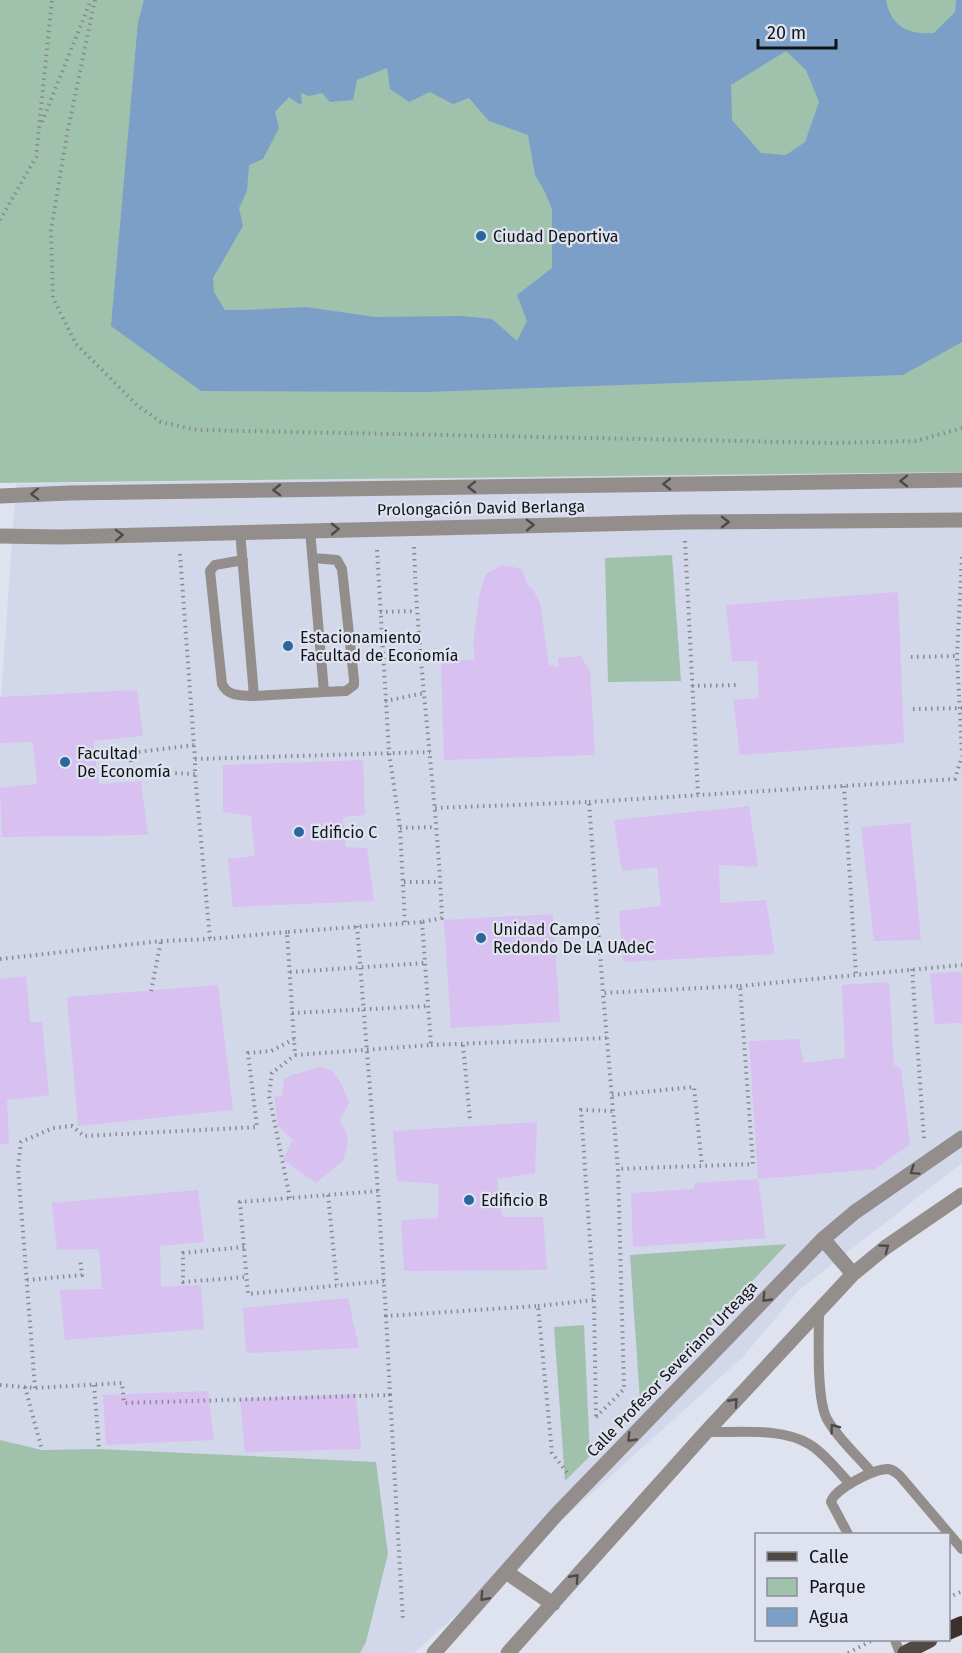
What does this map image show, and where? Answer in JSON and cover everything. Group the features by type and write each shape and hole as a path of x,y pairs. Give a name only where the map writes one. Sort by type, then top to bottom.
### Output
{"main road":[{"path":"905,1653 928,1641"}],"street":[{"name":"Prolongación David Berlanga","path":"0,496 70,493 962,480"},
{"name":"Prolongación David Berlanga","path":"0,536 60,537 178,532 684,522 962,520"},
{"name":"Calle Profesor Severiano Urteaga","path":"434,1653 580,1490 823,1239 855,1212 962,1138"},
{"path":"508,1653 706,1432 853,1274 886,1247 962,1195"},
{"path":"823,1239 853,1274"},
{"path":"506,1572 553,1604"}],"lane":[{"path":"310,530 324,693"},
{"path":"240,531 254,696"},
{"path":"243,560 215,565 210,572 222,684 226,691 231,694 254,696 345,691 354,685 354,680 342,569 337,560 313,558"},
{"path":"819,1309 822,1404 827,1419 872,1473"},
{"path":"706,1432 792,1436 811,1445 850,1484"},
{"path":"847,1533 831,1499 850,1484 872,1473 889,1469 896,1472 944,1533"}],"path":[{"path":"0,220 36,157 52,0"},
{"path":"40,128 93,0"},
{"path":"93,0 66,134 51,230 53,298 76,344 138,406 161,422 197,430 836,443 916,441 962,428"},
{"path":"684,522 698,795"},
{"path":"376,528 385,701 389,752 400,828 405,923"},
{"path":"0,959 161,941 422,922 442,918 435,808 416,611 414,528"},
{"path":"178,532 195,774 210,939"},
{"path":"435,808 589,802 955,779 962,755 957,656 962,556"},
{"path":"380,612 416,611"},
{"path":"911,657 957,656"},
{"path":"692,686 738,685"},
{"path":"385,701 424,693"},
{"path":"913,709 961,708"},
{"path":"194,745 130,753 132,771 195,774"},
{"path":"195,759 430,752"},
{"path":"844,786 856,974"},
{"path":"589,802 603,993 614,1111 618,1169 624,1389 596,1417 594,1300 581,1110 614,1111"},
{"path":"400,828 436,827"},
{"path":"404,882 441,882"},
{"path":"422,922 431,1045"},
{"path":"357,926 385,1281 403,1622"},
{"path":"287,932 295,1055"},
{"path":"151,991 161,941"},
{"path":"290,972 425,963"},
{"path":"603,993 740,986 962,965"},
{"path":"912,969 925,1163"},
{"path":"618,1169 753,1164 740,986"},
{"path":"292,1013 429,1006"},
{"path":"290,1198 268,1096 272,1073 295,1055 431,1045 607,1038"},
{"path":"35,1389 18,1168 21,1142 53,1128 72,1126 84,1136 257,1127 248,1053 271,1051 294,1039"},
{"path":"463,1045 470,1119"},
{"path":"612,1095 694,1087 702,1166"},
{"path":"378,1191 240,1202 248,1294 385,1281"},
{"path":"328,1195 337,1285"},
{"path":"244,1247 183,1253 183,1282 247,1277"},
{"path":"27,1280 82,1275 80,1259"},
{"path":"386,1316 594,1300"},
{"path":"538,1306 552,1453 580,1490"},
{"path":"0,1385 35,1389 122,1383 124,1403 390,1395"},
{"path":"94,1385 99,1449"},
{"path":"25,1387 42,1450"},
{"path":"848,1653 871,1641"}],"shaded area":[{"name":"Unidad Campo Redondo De LA UAdeC","path":"962,469 962,1163 799,1290 743,1357 414,1653 0,1653 0,712 16,484"}],"green space":[{"name":"Ciudad Deportiva","path":"0,0 962,0 962,472 0,483"},
{"path":"672,555 681,681 608,682 605,558"},
{"path":"787,1244 640,1401 630,1255"},
{"path":"584,1325 590,1456 565,1481 554,1327"},
{"path":"0,1440 42,1450 99,1449 376,1462 388,1554 366,1642 360,1653 0,1653"}],"water":[{"path":"144,0 886,0 892,17 902,27 909,31 934,33 955,12 956,0 962,0 962,342 903,375 427,392 201,391 111,326 138,22","holes":["786,51 806,70 819,102 805,142 786,155 761,153 732,120 731,85","387,68 390,89 409,102 430,92 453,104 469,98 489,121 528,135 535,175 552,209 552,268 517,295 527,321 517,341 492,319 462,316 375,317 306,307 225,310 214,292 213,278 243,226 239,208 247,191 249,165 263,159 279,128 275,112 289,97 299,104 302,103 301,93 309,96 322,93 330,102 353,100 357,80"]}],"building":[{"path":"503,565 522,569 528,586 532,588 540,603 549,665 559,667 558,658 581,656 590,672 595,755 444,760 441,660 475,660 473,644 479,597 486,574"},
{"path":"898,592 904,743 740,755 733,700 759,698 757,661 732,661 726,605"},
{"name":"Facultad De Economía","path":"137,690 143,736 93,741 99,784 141,781 148,835 2,837 0,788 37,784 33,742 0,743 0,697"},
{"name":"Edificio C","path":"363,760 365,815 343,817 346,847 367,848 374,901 233,907 228,859 255,856 251,816 223,812 223,765"},
{"path":"749,806 758,867 719,865 720,903 766,900 775,954 623,962 619,911 661,906 657,867 622,871 614,820"},
{"path":"910,823 921,940 874,941 861,827"},
{"path":"553,914 560,1022 451,1028 444,920"},
{"path":"962,972 962,1023 935,1024 930,973"},
{"path":"26,976 30,1022 42,1022 49,1095 7,1100 9,1144 0,1144 0,979"},
{"path":"889,982 894,1065 901,1069 910,1144 875,1169 758,1179 749,1041 799,1039 804,1063 845,1058 842,985"},
{"path":"218,985 233,1110 78,1126 67,997"},
{"path":"318,1067 331,1070 340,1081 349,1103 340,1120 348,1143 343,1161 316,1183 283,1159 293,1140 278,1126 274,1095 282,1097 284,1079"},
{"name":"Edificio B","path":"537,1122 535,1173 497,1179 502,1217 543,1217 547,1270 404,1271 401,1220 438,1218 439,1184 397,1181 393,1131"},
{"path":"758,1179 766,1238 633,1247 631,1193 694,1189 695,1183"},
{"path":"198,1190 204,1242 160,1246 161,1287 201,1285 204,1329 65,1340 60,1290 102,1289 99,1249 57,1250 52,1203"},
{"path":"348,1298 359,1348 246,1353 243,1308"},
{"path":"208,1391 214,1440 106,1445 103,1395"},
{"path":"356,1394 361,1449 245,1452 240,1399"}],"place":[{"name":"Ciudad Deportiva","path":"481,236"},
{"name":"Estacionamiento Facultad de Economía","path":"288,646"},
{"name":"Facultad De Economía","path":"65,762"},
{"name":"Edificio C","path":"299,832"},
{"name":"Unidad Campo Redondo De LA UAdeC","path":"481,938"},
{"name":"Edificio B","path":"469,1200"}]}
